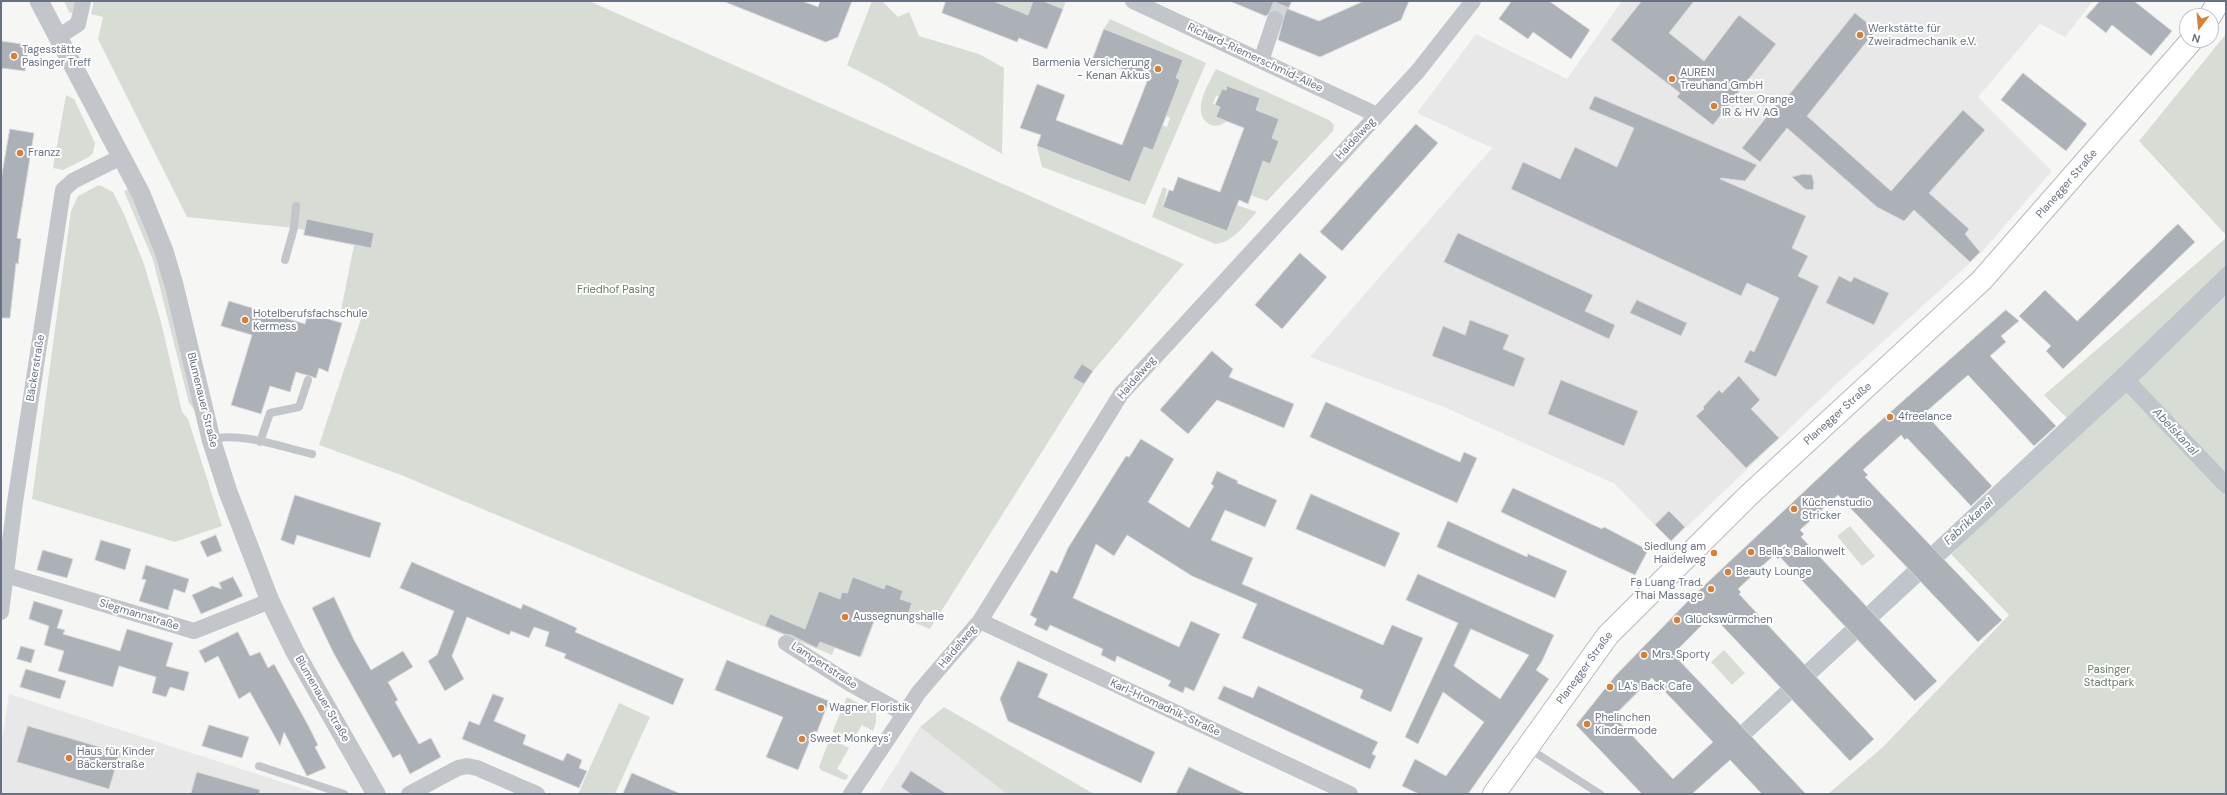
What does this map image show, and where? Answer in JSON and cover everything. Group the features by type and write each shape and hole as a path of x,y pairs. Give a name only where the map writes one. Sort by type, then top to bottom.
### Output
{"main road":[{"name":"Planegger Straße","path":"1494,794 1608,635 1749,495 1982,280 2185,48"}],"street":[{"name":"Blumenauer Straße","path":"39,1 141,194 164,251 174,285 211,439 228,492 270,601 295,652 376,794"},
{"path":"58,37 78,24 83,1"},
{"name":"Richard-Riemerschmid-Allee","path":"1133,1 1377,115"},
{"name":"Haidelweg","path":"851,794 903,713 980,621 1121,394 1440,46 1474,1"},
{"path":"1260,61 1275,19"},
{"name":"Bäckerstraße","path":"1,612 6,575 8,510 63,190 73,181 121,156"},
{"name":"Siegmannstraße","path":"6,575 194,631 270,601"},
{"name":"Karl-Hromadnik-Straße","path":"980,621 1350,794"},
{"name":"Lampertstraße","path":"786,642 835,675 903,713"},
{"path":"409,794 458,768 467,766 477,768 537,794"}],"lane":[{"path":"285,260 294,228 296,206"},
{"path":"260,442 270,413 299,407 308,380"},
{"path":"211,439 224,436 260,442 312,454"},
{"path":"1528,747 1600,794"},
{"path":"259,766 344,794"}],"shaded area":[{"path":"1622,1 2093,1 2065,37 2040,24 1978,97 2052,171 1981,253 1835,385 1671,542 1615,484 1444,407 1310,357 1492,148 1417,113 1476,34 1567,79"},
{"path":"9,694 319,794 1,794 1,747"},
{"path":"920,727 1007,794 878,794"}],"green space":[{"path":"64,1 75,1 72,13 69,12"},
{"name":"Friedhof Pasing","path":"94,1 589,1 1184,264 1093,371 930,629 894,615 893,617 889,615 887,620 876,616 862,656 835,647 832,655 401,475 319,445 362,316 341,310 354,245 304,235 305,230 294,228 187,217 98,39 103,17 91,14"},
{"path":"872,1 882,1 898,17 909,12 919,36 979,54 1004,68 1002,154 883,84 847,65"},
{"path":"993,1 1033,1 1028,15"},
{"path":"1043,1 1066,1 1063,9"},
{"path":"1110,19 1206,63 1145,205 1042,167 1037,146 1130,182 1144,147 1153,150 1162,125 1167,127 1170,118 1166,116 1180,80 1176,78 1183,60 1104,29"},
{"path":"2226,34 2226,235 2139,141 2215,48 2219,48 2219,43"},
{"path":"1216,69 1329,120 1334,125 1333,131 1267,201 1250,195 1263,161 1270,164 1279,141 1272,138 1256,110 1260,98 1227,86 1226,90 1222,89 1219,96 1216,96 1213,104 1220,107 1216,117 1227,121 1221,125 1214,126 1209,124 1204,119 1201,112 1201,105 1206,89"},
{"path":"66,95 74,99 95,143 93,153 89,157 63,170 53,168"},
{"path":"99,185 113,192 124,214 144,264 161,322 182,412 188,419 222,526 175,542 32,499 71,211 78,196"},
{"path":"1163,187 1167,189 1163,207 1227,231 1237,205 1257,212 1233,237 1221,243 1215,244 1152,217"},
{"path":"129,189 152,243 161,271 196,412 189,403 153,260 124,191"},
{"name":"Pasinger Stadtpark","path":"2226,238 2226,794 1828,794 1883,747 2009,615 1951,554 1957,549 1943,538 2069,420 2044,395"},
{"path":"1850,526 1875,556 1862,566 1837,536"},
{"path":"1724,650 1745,673 1732,685 1711,662"},
{"path":"847,697 876,713 876,722 873,731 862,725 852,742 833,732"},
{"path":"619,703 650,717 615,794 578,794"},
{"path":"944,707 1094,794 1007,794 920,727"},
{"path":"830,738 849,748 837,769 848,775 847,779 844,780 821,770 819,767"}],"water":[{"name":"Fabrikkanal","path":"2226,265 2226,295 2127,392 1717,769 1716,748 2111,376"}],"building":[{"path":"723,1 802,1 818,7 820,1 852,1 838,37 826,42"},
{"path":"946,1 993,1 1028,15 1033,1 1043,1 1063,9 1047,49 1019,38 1017,42 942,13"},
{"path":"1230,1 1292,1 1288,9 1319,21 1364,1 1409,1 1401,20 1320,57 1278,40 1284,17 1278,10 1273,10 1266,16"},
{"path":"1512,1 1549,1 1590,30 1571,59 1533,32 1528,39 1499,19"},
{"path":"1642,1 1694,1 1669,33 1704,61 1739,15 1776,44 1713,125 1677,97 1680,93 1611,40"},
{"path":"2100,1 2134,1 2172,31 2151,56 2112,25 2106,33 2086,17"},
{"path":"1855,13 1876,30 1807,116 1891,191 1963,110 1985,130 1929,193 1969,229 1965,234 1980,252 1970,262 1914,210 1904,221 1877,207 1787,128 1760,162 1742,148 1780,100 1783,102"},
{"path":"1104,29 1183,60 1176,78 1180,80 1153,150 1144,147 1130,182 1037,146 1041,135 1020,128 1037,84 1065,95 1056,120 1122,145 1148,79 1093,58"},
{"name":"Tagesstätte Pasinger Treff","path":"1,41 29,45 25,71 1,68"},
{"path":"2023,73 2087,124 2066,151 2001,100"},
{"path":"1227,86 1260,98 1256,110 1279,119 1272,138 1279,141 1270,164 1263,161 1248,204 1239,200 1227,231 1163,207 1169,190 1173,191 1178,177 1220,192 1244,128 1216,117 1220,107 1215,105 1222,89 1226,90"},
{"path":"1595,96 1757,165 1745,181 1720,179 1806,216 1792,248 1808,256 1798,276 1819,286 1776,377 1744,362 1750,350 1754,352 1779,298 1747,283 1741,296 1511,189 1523,162 1560,179 1575,147 1617,167 1634,128 1589,109"},
{"path":"1416,124 1438,143 1342,251 1320,232"},
{"path":"10,129 34,133 17,238 21,239 18,264 16,263 10,318 1,318 1,180"},
{"path":"1804,174 1812,175 1814,183 1813,190 1805,189 1792,177"},
{"path":"307,219 374,233 371,248 304,235"},
{"path":"2178,224 2195,242 2063,369 2046,351 2051,346 2019,316 2045,290 2077,321"},
{"path":"1458,233 1593,295 1585,311 1615,325 1609,339 1444,262"},
{"path":"1300,253 1327,277 1282,329 1255,305"},
{"path":"1839,276 1851,282 1854,277 1889,293 1874,325 1826,303"},
{"path":"1637,300 1687,323 1681,336 1630,313"},
{"path":"229,301 305,324 308,313 342,323 328,372 319,368 316,378 296,372 290,392 270,386 261,414 231,405 252,335 221,326"},
{"path":"2006,310 2019,321 2001,336 2006,342 1990,356 2056,426 2034,446 1968,375 1927,411 1932,415 1929,418 1992,486 1971,506 1907,438 1905,440 1901,435 1863,470 1868,475 1865,477 2002,620 1978,642 1838,495 1800,530 1804,534 1801,537 1937,681 1915,701 1780,557 1778,559 1774,555 1738,589 1741,592 1739,594 1874,739 1850,761 1712,615 1676,651 1678,653 1675,656 1806,794 1762,794 1730,760 1692,794 1642,794 1576,725 1616,675 1693,596 1860,439","holes":["1652,678 1713,742 1673,779 1614,716"]},
{"path":"1470,320 1509,335 1503,349 1525,358 1514,387 1432,356 1443,326 1465,335"},
{"path":"1212,351 1233,369 1229,377 1294,404 1284,428 1217,400 1188,434 1160,410"},
{"path":"1082,364 1093,371 1084,384 1073,378"},
{"path":"1739,376 1760,400 1751,409 1779,438 1746,468 1696,416 1704,409 1703,407 1719,390 1722,393"},
{"path":"1561,380 1638,411 1624,446 1548,414"},
{"path":"1326,402 1460,462 1464,452 1477,458 1457,503 1310,437"},
{"path":"1141,439 1174,459 1148,502 1189,528 1214,486 1211,484 1217,471 1238,481 1237,483 1277,500 1265,527 1225,510 1211,540 1253,558 1242,584 1383,645 1392,625 1423,638 1391,712 1360,698 1363,690 1242,638 1257,604 1192,576 1127,535 1114,556 1096,544 1073,598 1179,647 1191,621 1220,634 1194,691 1185,687 1183,693 1168,686 1171,681 1117,656 1115,662 1101,655 1103,649 1050,625 1047,631 1034,625 1037,619 1030,615 1051,570 1057,573 1068,548 1126,456 1129,457"},
{"path":"1513,488 1602,529 1604,527 1648,550 1635,575 1501,512"},
{"path":"1311,494 1400,533 1385,567 1296,529"},
{"path":"295,495 381,523 370,558 297,535 294,545 281,540"},
{"path":"1669,511 1685,527 1671,541 1655,525"},
{"path":"1448,521 1527,557 1528,554 1567,571 1555,598 1437,547"},
{"path":"216,535 222,551 207,557 200,542"},
{"path":"101,540 131,549 125,570 95,560"},
{"path":"43,550 73,559 67,578 37,570"},
{"path":"412,562 521,609 523,604 577,628 575,632 684,679 673,705 564,658 566,654 545,646 549,632 534,627 529,638 511,631 509,635 467,617 452,656 464,679 445,691 428,661 437,655 454,611 400,588"},
{"path":"146,565 189,579 185,593 174,589 168,610 139,601 146,580 142,579"},
{"path":"1418,574 1554,635 1542,661 1536,670 1549,679 1468,794 1419,794 1402,786 1415,759 1446,776 1484,722 1443,692 1418,744 1405,737 1458,623 1406,600","holes":["1471,629 1529,655 1500,699 1454,666"]},
{"path":"233,577 243,596 201,614 192,595 212,586 222,589 219,583"},
{"name":"Aussegnungshalle","path":"853,577 884,589 886,584 903,591 900,599 912,603 906,619 889,615 887,620 876,616 860,657 820,642 817,648 791,635 784,634 765,626 770,614 805,629 819,591 840,599 842,592 847,593"},
{"path":"334,597 354,640 371,670 403,651 413,667 388,682 398,700 395,702 419,744 431,738 441,757 410,774 400,754 393,758 333,652 312,608"},
{"path":"34,601 63,610 57,628 65,630 63,634 120,651 127,629 173,643 166,666 189,672 184,691 170,687 166,697 152,693 156,677 119,666 113,687 58,671 64,651 44,645 49,626 29,619"},
{"path":"238,632 250,656 260,652 268,668 274,664 318,745 315,747 326,768 307,776 284,732 280,746 250,692 239,699 218,656 205,663 199,651"},
{"path":"21,646 35,650 31,663 17,659"},
{"path":"727,660 829,701 817,732 814,731 798,770 766,757 783,717 715,690"},
{"path":"1018,661 1048,674 1038,697 1155,752 1141,783 1008,721 1000,699"},
{"path":"26,669 66,681 60,699 20,687"},
{"path":"1224,686 1253,698 1258,686 1378,742 1372,754 1376,756 1370,769 1218,699"},
{"path":"493,694 504,698 494,721 526,735 523,744 563,761 567,753 582,760 579,768 587,771 579,788 462,739 469,721 479,725"},
{"path":"209,725 249,737 242,758 202,746"},
{"name":"Haus für Kinder Bäckerstraße","path":"28,726 120,753 109,789 17,762"},
{"path":"1189,767 1246,794 1176,794"},
{"path":"911,771 947,794 911,794 901,787"},
{"path":"197,772 260,790 259,794 191,794"},
{"path":"632,773 681,794 623,794"}],"waterway":[{"name":"Abelskanal","path":"2124,378 2226,485"}],"tunnel":[{"path":"1275,19 1282,1"}],"place":[{"name":"Werkstätte für Zweiradmechanik e.V.","path":"1860,35"},
{"name":"Tagesstätte Pasinger Treff","path":"14,56"},
{"name":"Barmenia Versicherung - Kenan Akkus","path":"1158,69"},
{"name":"AUREN Treuhand GmbH","path":"1672,79"},
{"name":"Better Orange IR & HV AG","path":"1714,106"},
{"name":"Franzz","path":"20,153"},
{"name":"Hotelberufsfachschule Kermess","path":"245,320"},
{"name":"4freelance","path":"1890,417"},
{"name":"Küchenstudio Stricker","path":"1794,509"},
{"name":"Bella´s Ballonwelt","path":"1751,552"},
{"name":"Siedlung am Haidelweg","path":"1714,553"},
{"name":"Beauty Lounge","path":"1728,572"},
{"name":"Fa Luang Trad. Thai Massage","path":"1711,589"},
{"name":"Aussegnungshalle","path":"845,617"},
{"name":"Glückswürmchen","path":"1677,620"},
{"name":"Mrs. Sporty","path":"1644,655"},
{"name":"LA's Back Cafe","path":"1610,687"},
{"name":"Wagner Floristik","path":"821,708"},
{"name":"Phelinchen Kindermode","path":"1587,724"},
{"name":"Sweet Monkeys'","path":"802,739"},
{"name":"Haus für Kinder Bäckerstraße","path":"69,758"}]}
